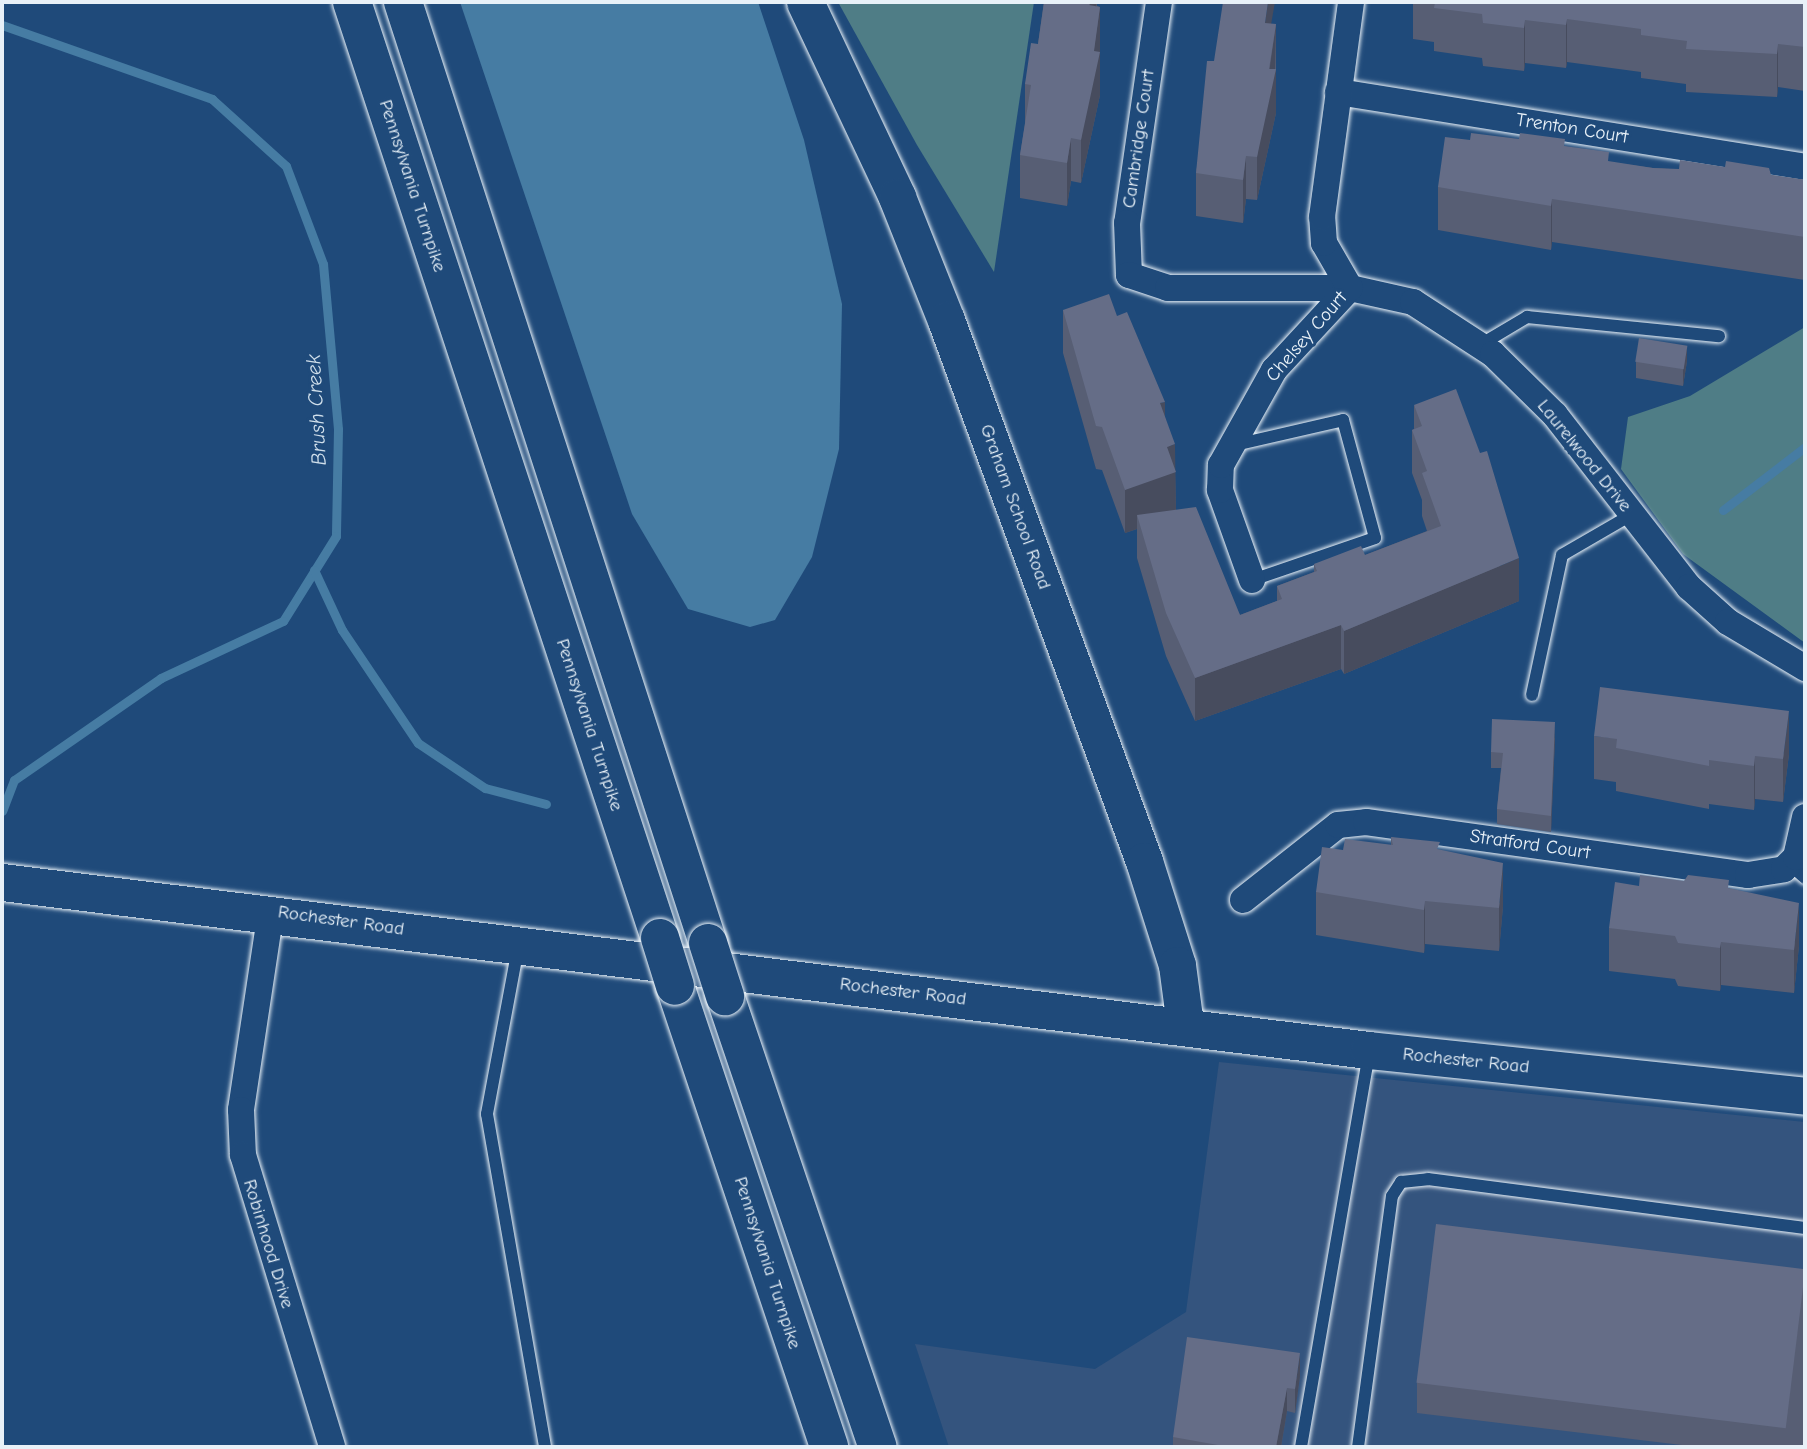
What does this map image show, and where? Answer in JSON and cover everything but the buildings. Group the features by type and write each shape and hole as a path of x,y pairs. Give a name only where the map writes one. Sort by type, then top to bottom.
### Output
{"highway":[{"name":"Pennsylvania Turnpike","path":"352,2 829,1447"},
{"path":"403,2 725,996 878,1447"}],"street":[{"name":"Graham School Road","path":"805,2 929,273 1144,861 1177,964 1185,1025"},
{"name":"Cambridge Court","path":"1129,275 1127,223 1159,2"},
{"path":"1350,288 1324,243 1322,217 1351,2"},
{"name":"Trenton Court","path":"1338,92 1805,167"},
{"name":"Laurelwood Drive","path":"1129,275 1168,288 1350,288 1413,302 1480,345 1555,415 1689,587 1728,622 1805,668"},
{"name":"Chelsey Court","path":"1252,580 1220,490 1227,447 1274,370 1350,288"},
{"name":"Stratford Court","path":"1243,900 1318,835 1366,822 1748,875 1797,871 1805,817"},
{"name":"Rochester Road","path":"2,882 271,911 519,945 1185,1025 1370,1050 1805,1097"},
{"name":"Robinhood Drive","path":"271,911 241,1111 243,1156 332,1447"}],"lane":[{"path":"1480,345 1527,317 1719,336"},
{"path":"1227,447 1342,420 1376,538 1252,580"},
{"path":"1532,695 1562,555 1631,515"},
{"path":"519,945 487,1114 545,1447"},
{"path":"1301,1447 1370,1050"},
{"path":"1358,1447 1392,1196 1401,1182 1428,1179 1805,1228"}],"shaded area":[{"path":"460,2 758,2 804,140 842,304 839,449 812,557 775,620 750,627 688,609 632,514"},
{"path":"1219,1062 1805,1122 1805,1447 949,1447 915,1344 1095,1369 1186,1312"}],"green space":[{"path":"838,2 1034,2 994,272 917,145"},
{"path":"1805,327 1805,643 1683,554 1621,469 1628,417 1690,396"}],"waterway":[{"name":"Brush Creek","path":"2,25 212,99 286,166 323,264 338,429 336,536 283,621 161,678 14,780 2,811"},
{"path":"1723,510 1805,447"},
{"path":"314,570 342,630 418,743 485,788 546,804"}]}
